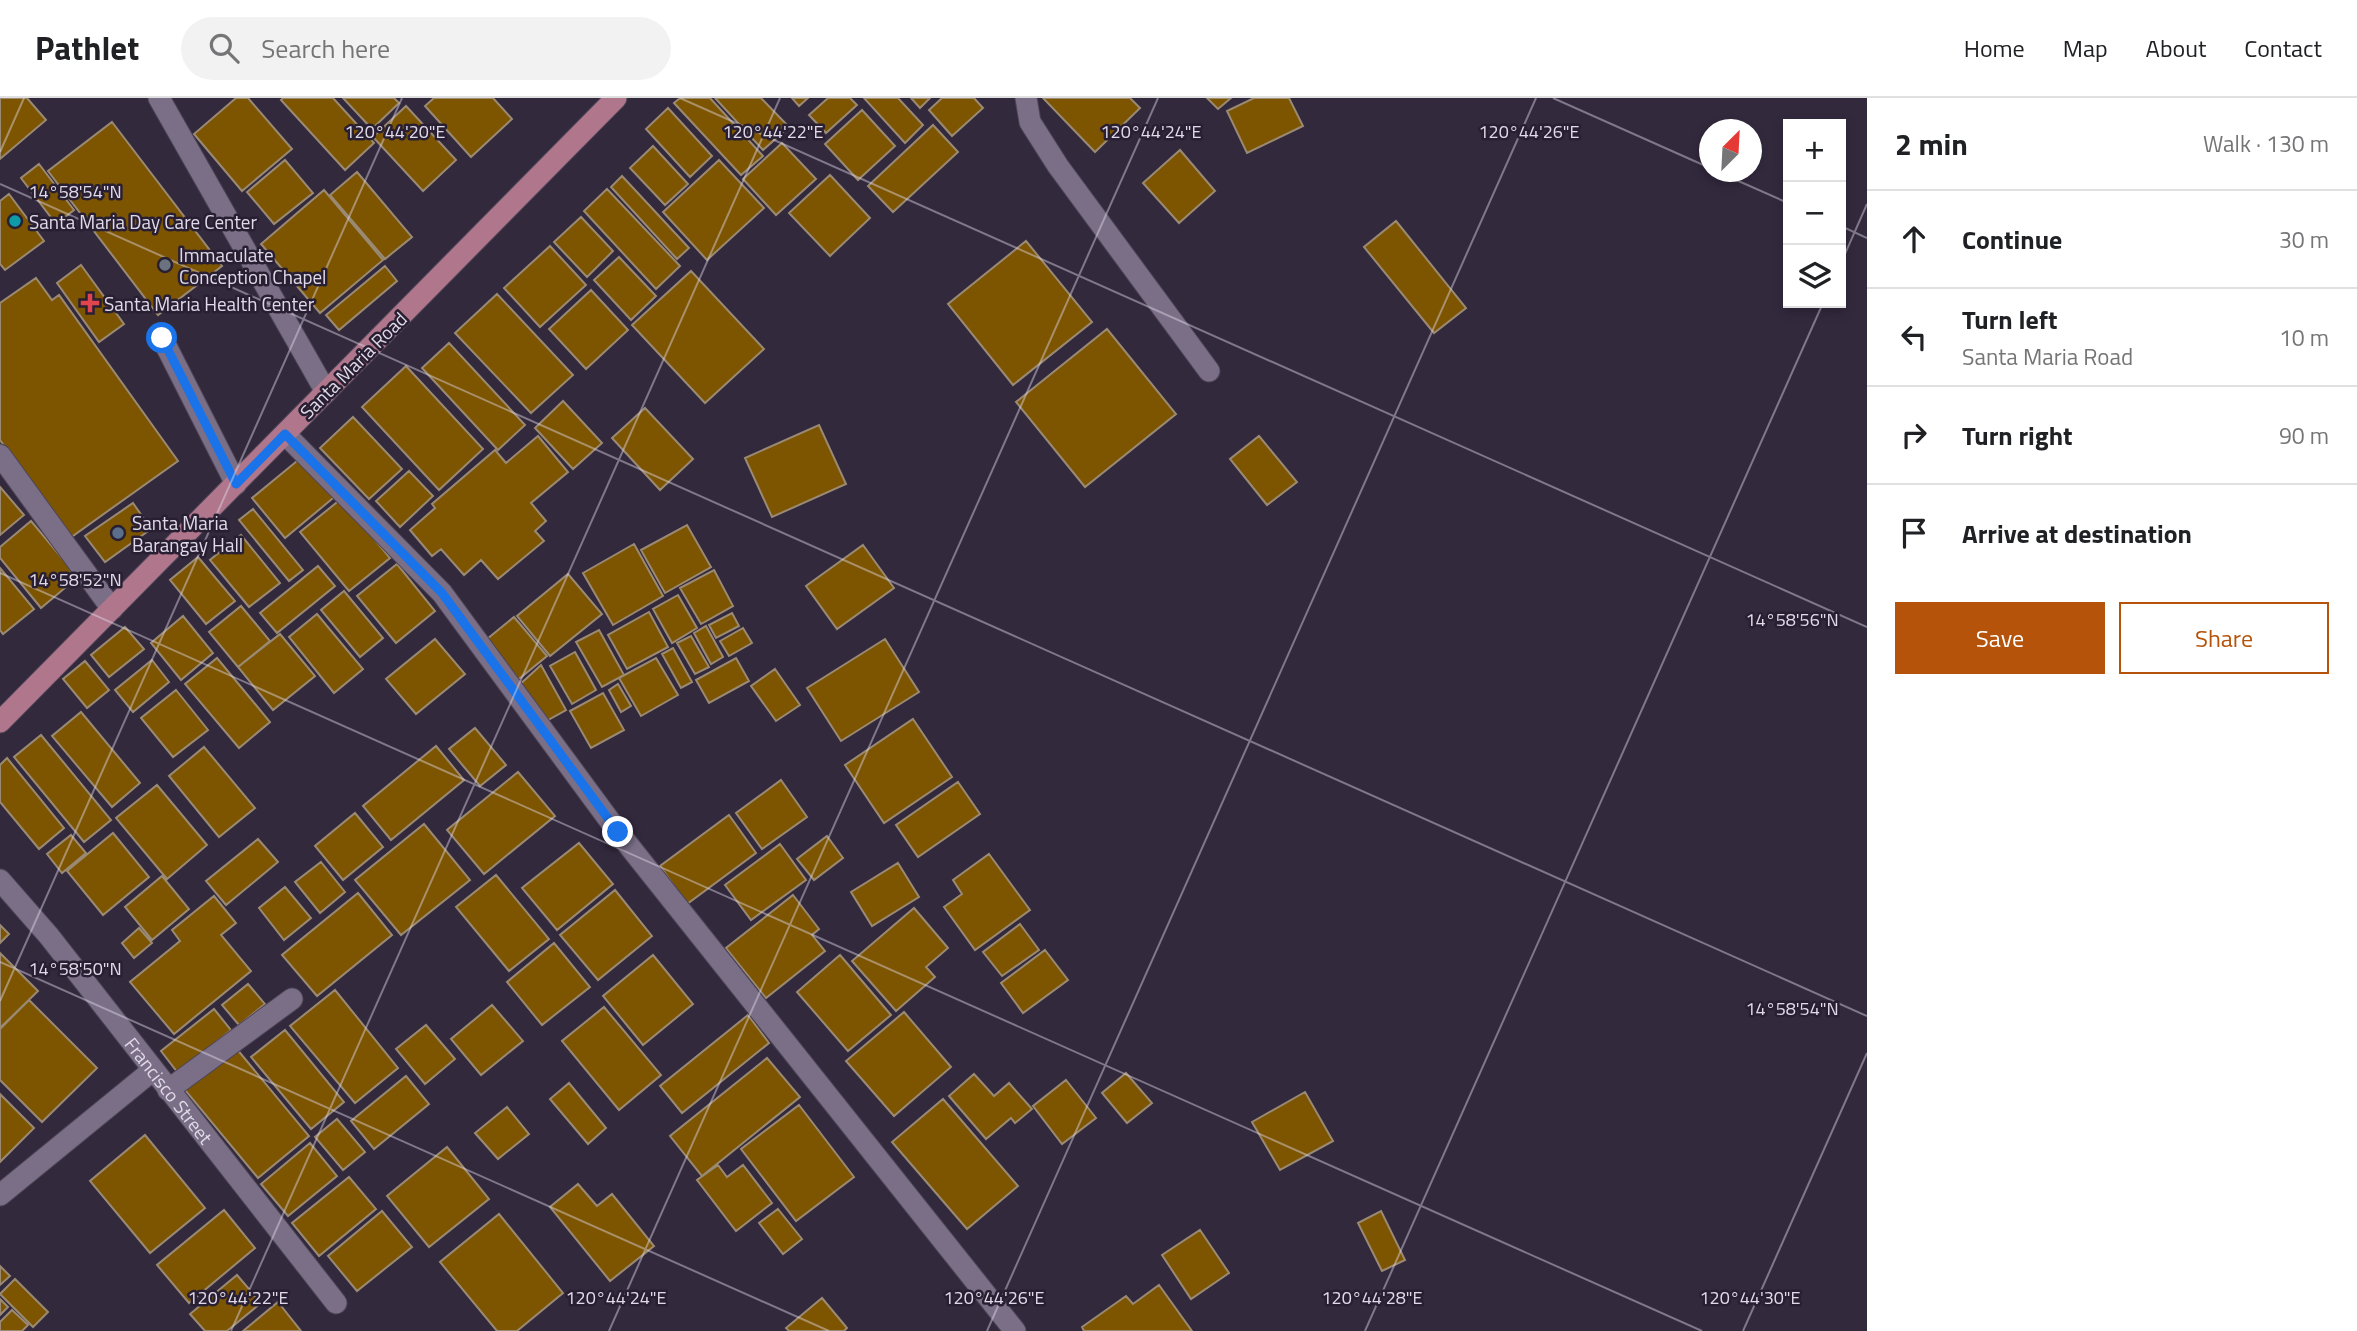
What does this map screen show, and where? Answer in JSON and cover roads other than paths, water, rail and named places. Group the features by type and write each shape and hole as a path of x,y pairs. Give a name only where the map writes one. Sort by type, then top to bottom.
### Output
{"main road":[{"name":"Santa Maria Road","path":"0,722 616,98"}],"street":[{"path":"159,98 326,392"},
{"path":"1026,98 1030,122 1058,166 1209,371"},
{"path":"162,338 236,484"},
{"path":"285,434 442,593 618,832 1015,1331"},
{"path":"0,455 112,609"},
{"name":"Francisco Street","path":"0,880 48,936 336,1303"},
{"path":"168,1090 292,999"},
{"path":"0,1195 153,1070"}],"place":[{"name":"Santa Maria Day Care Center","path":"15,221"},
{"name":"Immaculate Conception Chapel","path":"165,265"},
{"name":"Santa Maria Health Center","path":"90,303"},
{"name":"Santa Maria Barangay Hall","path":"118,533"}]}
